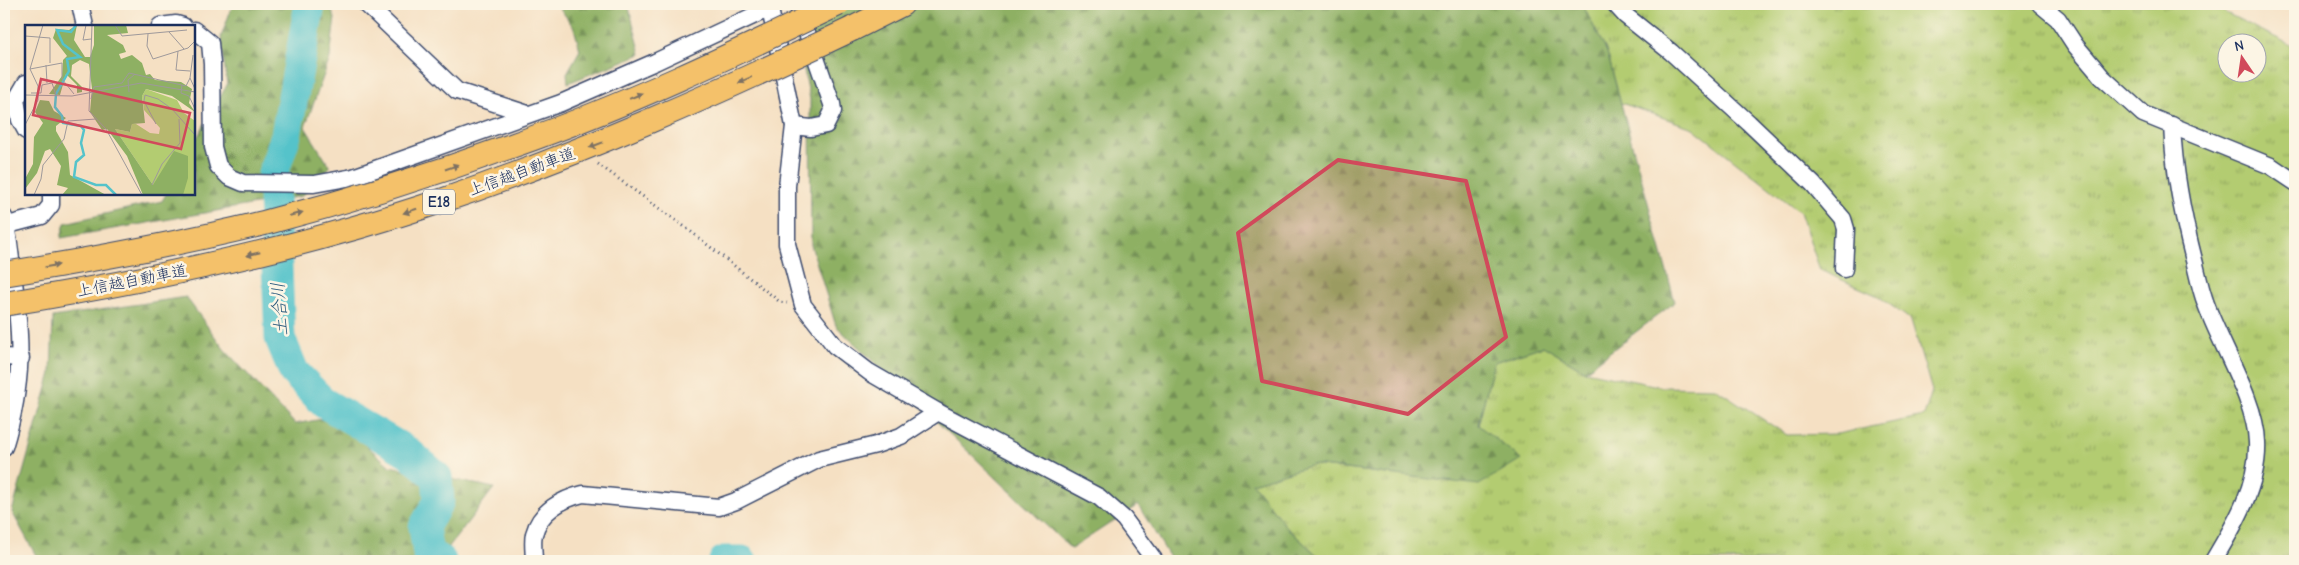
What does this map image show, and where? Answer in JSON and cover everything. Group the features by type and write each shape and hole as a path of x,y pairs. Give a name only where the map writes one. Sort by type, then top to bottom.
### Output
{"highway":[{"name":"上信越自動車道","path":"4,274 93,259 246,227 346,200 430,174 515,145 594,114 699,69 838,4"},
{"name":"上信越自動車道","path":"4,304 187,270 355,228 439,202 601,143 725,89 902,4"}],"street":[{"path":"80,4 85,25"},
{"path":"366,4 457,91 528,114"},
{"path":"794,126 811,128 826,125 833,111 826,82 797,4"},
{"path":"1615,4 1626,16 1671,52 1813,184 1843,219 1846,229 1844,270"},
{"path":"2040,4 2058,19 2075,45 2102,77 2143,114 2271,166 2295,182"},
{"path":"195,31 210,44 213,147 218,166 229,177 243,184 314,184 353,176 561,103 655,62 770,6 794,126 787,186 787,244 803,305 835,346 869,372 938,412 1098,497 1124,519 1155,561"},
{"path":"25,85 16,100 20,120 25,129"},
{"path":"2172,125 2174,159 2186,230 2205,303 2252,411 2257,442 2254,471 2247,496 2230,533 2212,561"},
{"path":"4,447 18,390 21,358 20,326 5,223 42,216 51,205 51,195"},
{"path":"4,357 21,358"},
{"path":"534,561 533,536 537,526 548,510 567,498 583,494 719,507 736,501 819,458 876,445 901,436 938,412"}],"path":[{"path":"591,159 685,227 780,302 803,305"}],"highlighted area":[{"path":"1338,160 1466,181 1506,337 1408,414 1262,381 1238,233"}],"green space":[{"path":"233,4 328,4 335,18 330,58 305,127 330,167 302,196 61,238 65,223 162,201 165,195 195,195 195,141 227,85 221,37"},
{"path":"557,4 628,4 641,54 568,83 567,73 580,50 574,28"},
{"path":"790,4 1582,4 1607,52 1675,302 1585,371 1543,346 1494,362 1478,425 1521,459 1479,485 1313,465 1252,483 1288,529 1324,561 1172,561 1138,505 1071,549 836,326 811,245 810,99"},
{"path":"1582,4 2217,4 2224,12 2265,32 2216,32 2216,82 2266,82 2266,33 2295,47 2295,561 1324,561 1288,529 1252,483 1312,465 1387,474 1478,425 1494,362 1543,346 1585,371 1663,387 1715,388 1787,435 1837,434 1924,416 1932,391 1911,320 1878,296 1820,270 1800,212 1693,128 1621,103 1607,52"},
{"path":"186,297 224,349 295,424 333,417 390,466 494,488 438,561 39,561 12,512 51,373 53,317"}],"waterway":[{"name":"土合川","path":"310,4 286,135 273,173 280,338 294,372 324,403 408,452 437,477 439,501 424,527 428,554 441,561"},
{"name":"土合川","path":"724,561 742,561"}]}
